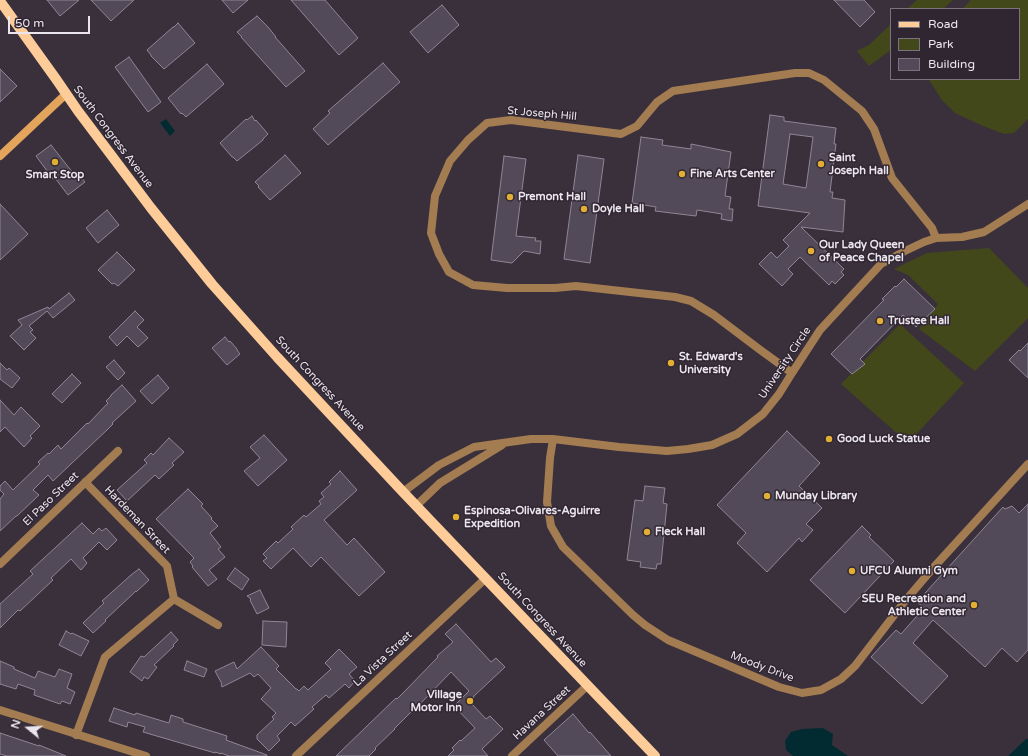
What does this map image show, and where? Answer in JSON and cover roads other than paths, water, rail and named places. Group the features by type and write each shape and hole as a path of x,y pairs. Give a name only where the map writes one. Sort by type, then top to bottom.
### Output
{"main road":[{"name":"South Congress Avenue","path":"0,1 66,94 151,208 212,284 277,357 655,756"}],"street":[{"name":"St Joseph Hill","path":"792,373 714,315 691,301 675,297 576,286 555,288 507,288 474,285 449,272 439,254 431,233 435,196 450,161 468,140 487,124 511,120 621,134 637,126 657,102 673,91 795,73 809,73 824,80 862,111 874,129 892,178 932,228 936,238"},
{"path":"0,156 66,94"},
{"name":"University Circle","path":"404,492 440,465 474,447 505,444 531,439 553,439 667,451 712,445 737,434 763,414 779,394 820,330 881,264 905,250 936,238 962,237 984,232 1028,204"},
{"name":"Moody Drive","path":"553,439 547,502 551,526 562,547 639,620 668,640 779,687 802,693 821,690 841,679 855,666 905,601 934,567 1028,464"},
{"name":"University Circle","path":"417,505 440,483 505,444"},
{"name":"El Paso Street","path":"0,564 118,450"},
{"name":"Hardeman Street","path":"85,482 167,566 174,599"},
{"name":"La Vista Street","path":"296,756 486,578"},
{"path":"76,735 105,657 174,599 218,625"},
{"name":"Havana Street","path":"512,756 588,686"},
{"path":"0,710 146,756"}],"water":[{"path":"166,119 175,131 170,136 160,123"},
{"path":"823,728 833,734 832,745 848,756 793,756 786,750 785,741 791,732 802,729"},
{"path":"1026,739 1028,739 1028,756 1008,756"}],"place":[{"name":"Smart Stop","path":"55,162"},
{"name":"Saint Joseph Hall","path":"821,164"},
{"name":"Fine Arts Center","path":"682,174"},
{"name":"Premont Hall","path":"510,197"},
{"name":"Doyle Hall","path":"584,209"},
{"name":"Our Lady Queen of Peace Chapel","path":"811,251"},
{"name":"Trustee Hall","path":"880,321"},
{"name":"St. Edward's University","path":"671,363"},
{"name":"Good Luck Statue","path":"829,439"},
{"name":"Munday Library","path":"767,496"},
{"name":"Espinosa-Olivares-Aguirre Expedition","path":"456,517"},
{"name":"Fleck Hall","path":"647,532"},
{"name":"UFCU Alumni Gym","path":"852,571"},
{"name":"SEU Recreation and Athletic Center","path":"974,605"},
{"name":"Village Motor Inn","path":"470,701"}]}
